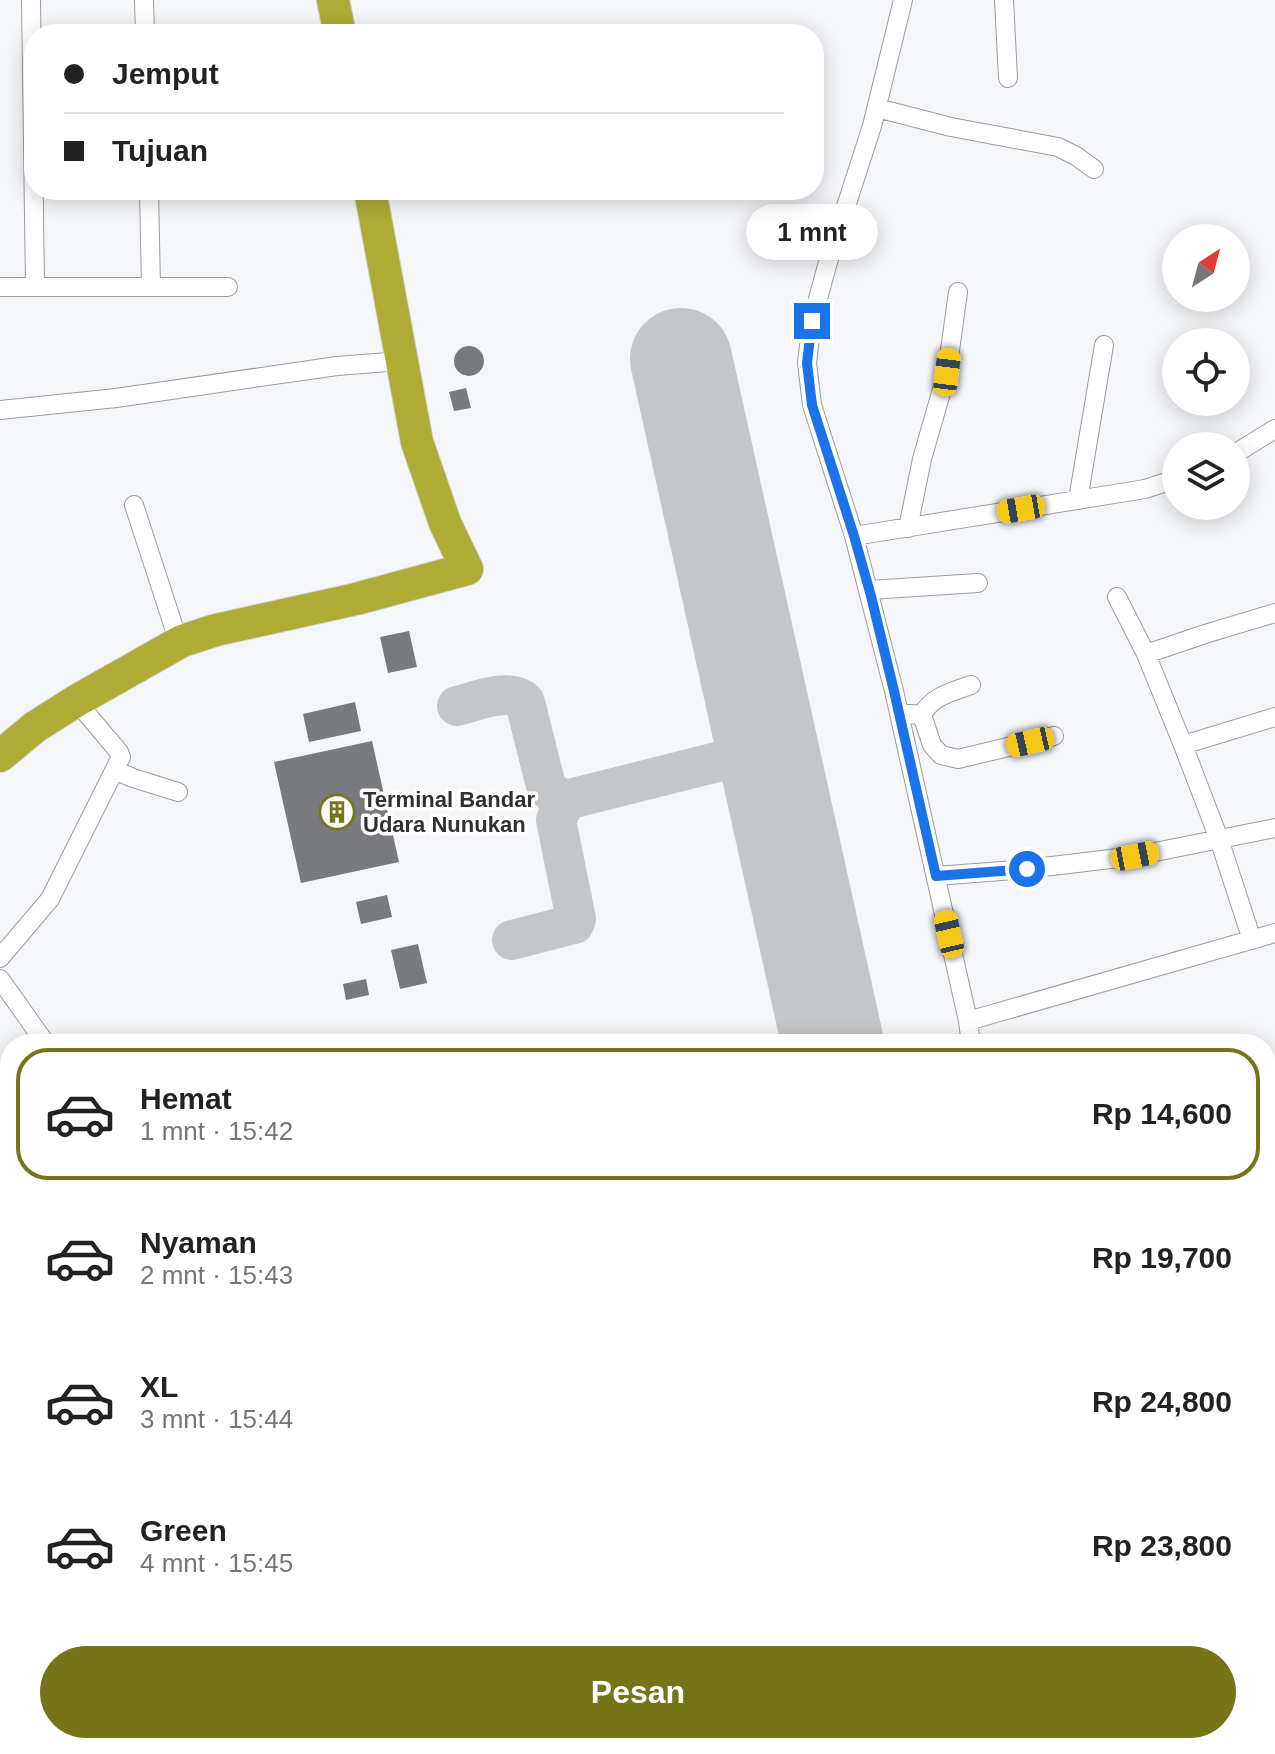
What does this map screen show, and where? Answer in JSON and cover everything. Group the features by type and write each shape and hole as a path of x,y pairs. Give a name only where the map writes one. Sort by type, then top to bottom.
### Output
{"highway":[{"path":"317,0 321,24"},
{"path":"333,0 338,24"},
{"path":"372,200 417,442 445,523 467,569"},
{"path":"389,200 432,437 473,554 467,569"},
{"path":"0,756 35,727 76,701 179,643 216,630 356,599 467,569"}],"street":[{"path":"31,0 31,24"},
{"path":"144,0 145,24"},
{"path":"903,0 877,108 812,321 807,363 812,405 854,536 899,713 970,1034"},
{"path":"1004,0 1008,78"},
{"path":"877,108 951,127 1058,147 1094,169"},
{"path":"34,200 35,287"},
{"path":"149,200 151,287"},
{"path":"0,287 228,287"},
{"path":"908,528 922,459 947,372 958,292"},
{"path":"1078,500 1104,345"},
{"path":"0,410 116,398 337,366 401,361"},
{"path":"1250,444 1275,429"},
{"path":"854,536 1145,489 1162,484"},
{"path":"134,505 179,643"},
{"path":"869,590 978,583"},
{"path":"1117,597 1146,654 1183,745 1219,839 1252,940"},
{"path":"1146,654 1275,613"},
{"path":"971,685 938,697 925,708 922,715 926,731 941,755 958,759 1054,736"},
{"path":"0,958 50,899 121,757 76,701"},
{"path":"899,713 922,715"},
{"path":"1183,745 1275,717"},
{"path":"115,770 178,792"},
{"path":"936,876 1135,856 1275,828"},
{"path":"968,1021 1275,933"},
{"path":"2,985 39,1034"}],"building":[{"path":"469,346 480,350 484,361 480,372 469,376 458,372 454,361 458,350"},
{"path":"466,388 471,408 454,411 449,392"},
{"path":"409,631 417,667 388,673 380,637"},
{"path":"355,702 361,731 309,742 303,714"},
{"name":"Terminal Bandar Udara Nunukan","path":"372,741 399,862 301,883 274,762"},
{"path":"387,895 392,917 361,924 356,902"},
{"path":"418,944 427,983 400,989 391,950"},
{"path":"366,979 369,995 346,1000 343,984"}],"taxiway":[{"path":"457,706 502,695 525,702 546,786 554,795 566,800 733,758 751,737 761,718"},
{"path":"733,758 754,766 775,782"},
{"path":"512,940 574,924 576,919 556,820 566,800"}],"runway":[{"path":"681,359 831,1034"}],"place":[{"name":"Terminal Bandar Udara Nunukan","path":"337,812"}],"route":[{"path":"812,321 807,363 812,405 871,596 936,876 1027,869"}]}
